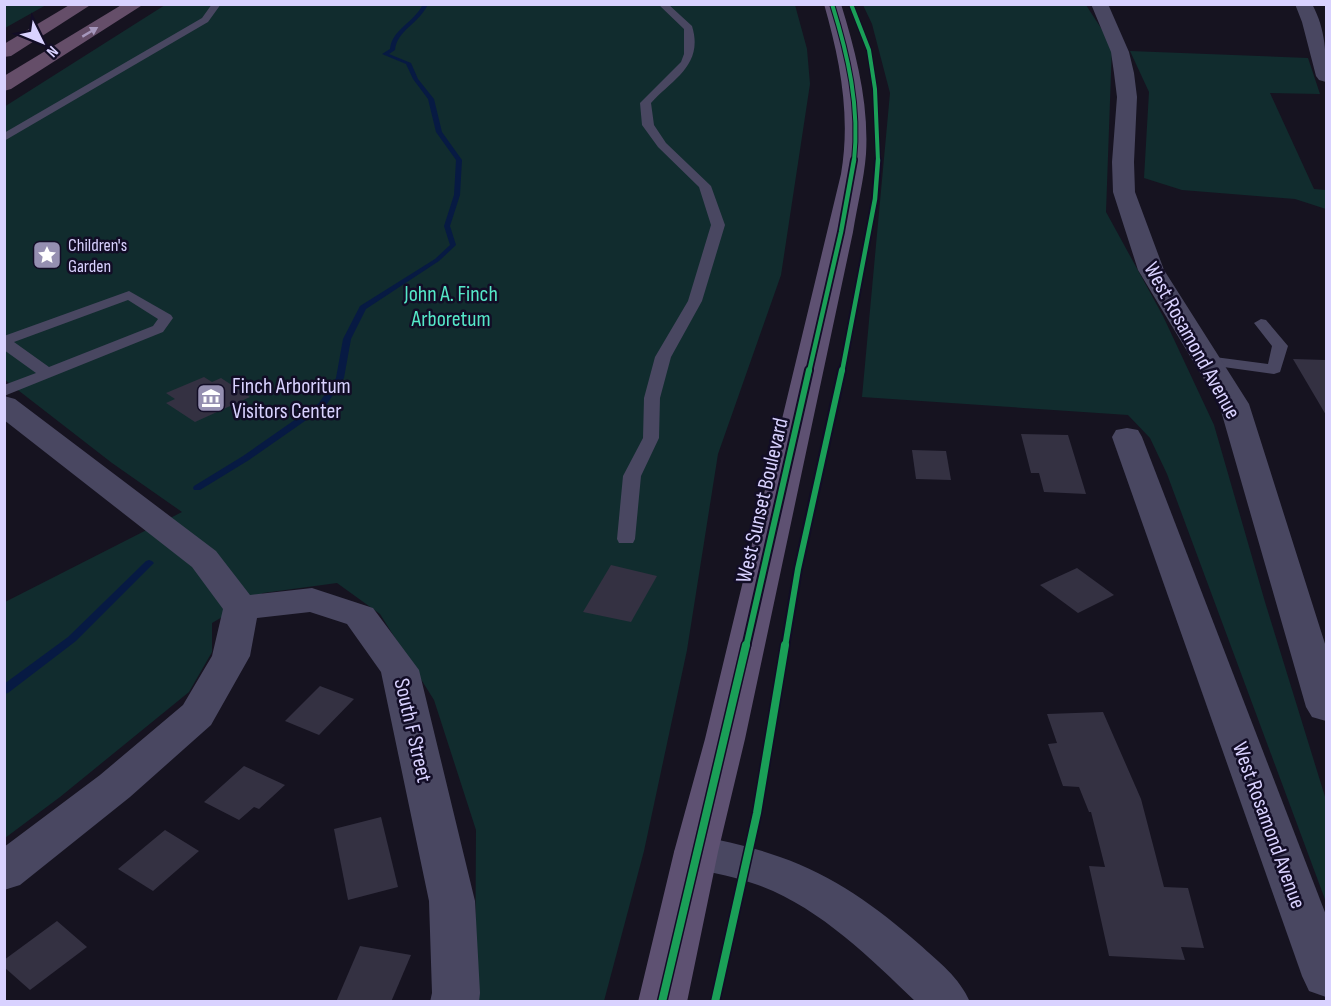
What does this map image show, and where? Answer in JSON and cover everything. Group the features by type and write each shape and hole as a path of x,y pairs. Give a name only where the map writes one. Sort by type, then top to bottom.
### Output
{"highway":[{"path":"4,52 84,4"},
{"path":"4,85 136,4"}],"main road":[{"name":"West Sunset Boulevard","path":"662,1002 744,658 841,232 855,155 854,88 847,48 832,4"}],"street":[{"name":"West Rosamond Avenue","path":"1099,4 1117,43 1124,73 1127,97 1123,162 1124,192 1151,270 1234,404 1326,707"},
{"path":"1303,4 1314,27 1320,60 1326,76"},
{"path":"4,405 204,559 241,608 231,656 197,715 115,786 4,872"},
{"name":"West Rosamond Avenue","path":"1127,437 1326,976"},
{"name":"South F Street","path":"241,608 312,600 360,616 400,670 452,901 456,993 454,1002"},
{"path":"696,852 766,870 818,893 878,936 938,991 946,1002"}],"lane":[{"path":"4,138 205,20 217,4"},
{"path":"626,539 632,476 651,438 652,398 663,357 696,301 718,225 705,186 662,145 648,124 645,103 677,72 687,57 689,28 662,4"},
{"path":"4,342 129,295 166,318 158,329 4,391"},
{"path":"1208,361 1274,369 1280,346 1261,323"},
{"path":"4,342 48,374"}],"green space":[{"path":"5,4 46,4 46,5 5,28"},
{"name":"John A. Finch Arboretum","path":"165,5 795,5 807,49 810,84 781,275 718,454 687,650 644,851 604,1001 475,1001 476,830 434,700 380,614 337,583 263,593 212,623 212,652 189,692 60,797 5,838 5,602 182,512 112,463 5,380 4,107"},
{"path":"863,5 1086,5 1112,45 1106,212 1163,316 1214,425 1326,800 1326,902 1167,474 1150,438 1128,415 862,397 890,93 872,24"},
{"path":"1130,51 1308,58 1320,94 1270,93 1314,189 1326,190 1326,209 1295,199 1182,190 1144,178 1149,92"}],"building":[{"path":"1293,359 1326,360 1326,415"},
{"path":"204,377 212,382 221,378 250,397 195,422 166,403 175,399 166,393"},
{"path":"1021,434 1068,435 1086,494 1044,492 1039,473 1031,473"},
{"path":"912,450 946,451 951,480 916,479"},
{"path":"611,565 657,576 631,622 583,612"},
{"path":"1077,568 1114,595 1078,613 1040,585"},
{"path":"320,686 354,699 319,735 285,721"},
{"path":"1103,712 1141,799 1164,887 1188,888 1204,948 1181,947 1185,960 1109,956 1089,866 1105,867 1091,812 1089,812 1079,787 1063,786 1048,744 1057,743 1047,714"},
{"path":"244,766 285,785 259,809 254,807 239,820 204,802"},
{"path":"381,817 398,887 348,900 334,829"},
{"path":"165,830 199,851 153,891 118,869"},
{"path":"57,921 87,947 30,990 4,967 4,960"},
{"path":"360,946 411,955 391,1002 336,1002"}],"waterway":[{"path":"197,488 246,458 322,405 340,378 347,339 363,308 437,260 453,245 447,226 457,195 459,160 439,132 431,99 416,79 408,63 385,54 392,50 396,37 418,17 426,4"},
{"path":"4,690 72,639 149,563"}],"cycle path":[{"path":"662,1002 696,852 725,739 853,174 856,135 854,97 843,41 832,4"},
{"path":"715,1002 757,813 798,569 838,391 875,199 878,170 875,89 869,50 851,4"}],"place":[{"name":"Children's Garden","path":"47,255"},
{"name":"Finch Arboritum Visitors Center","path":"211,398"}]}
